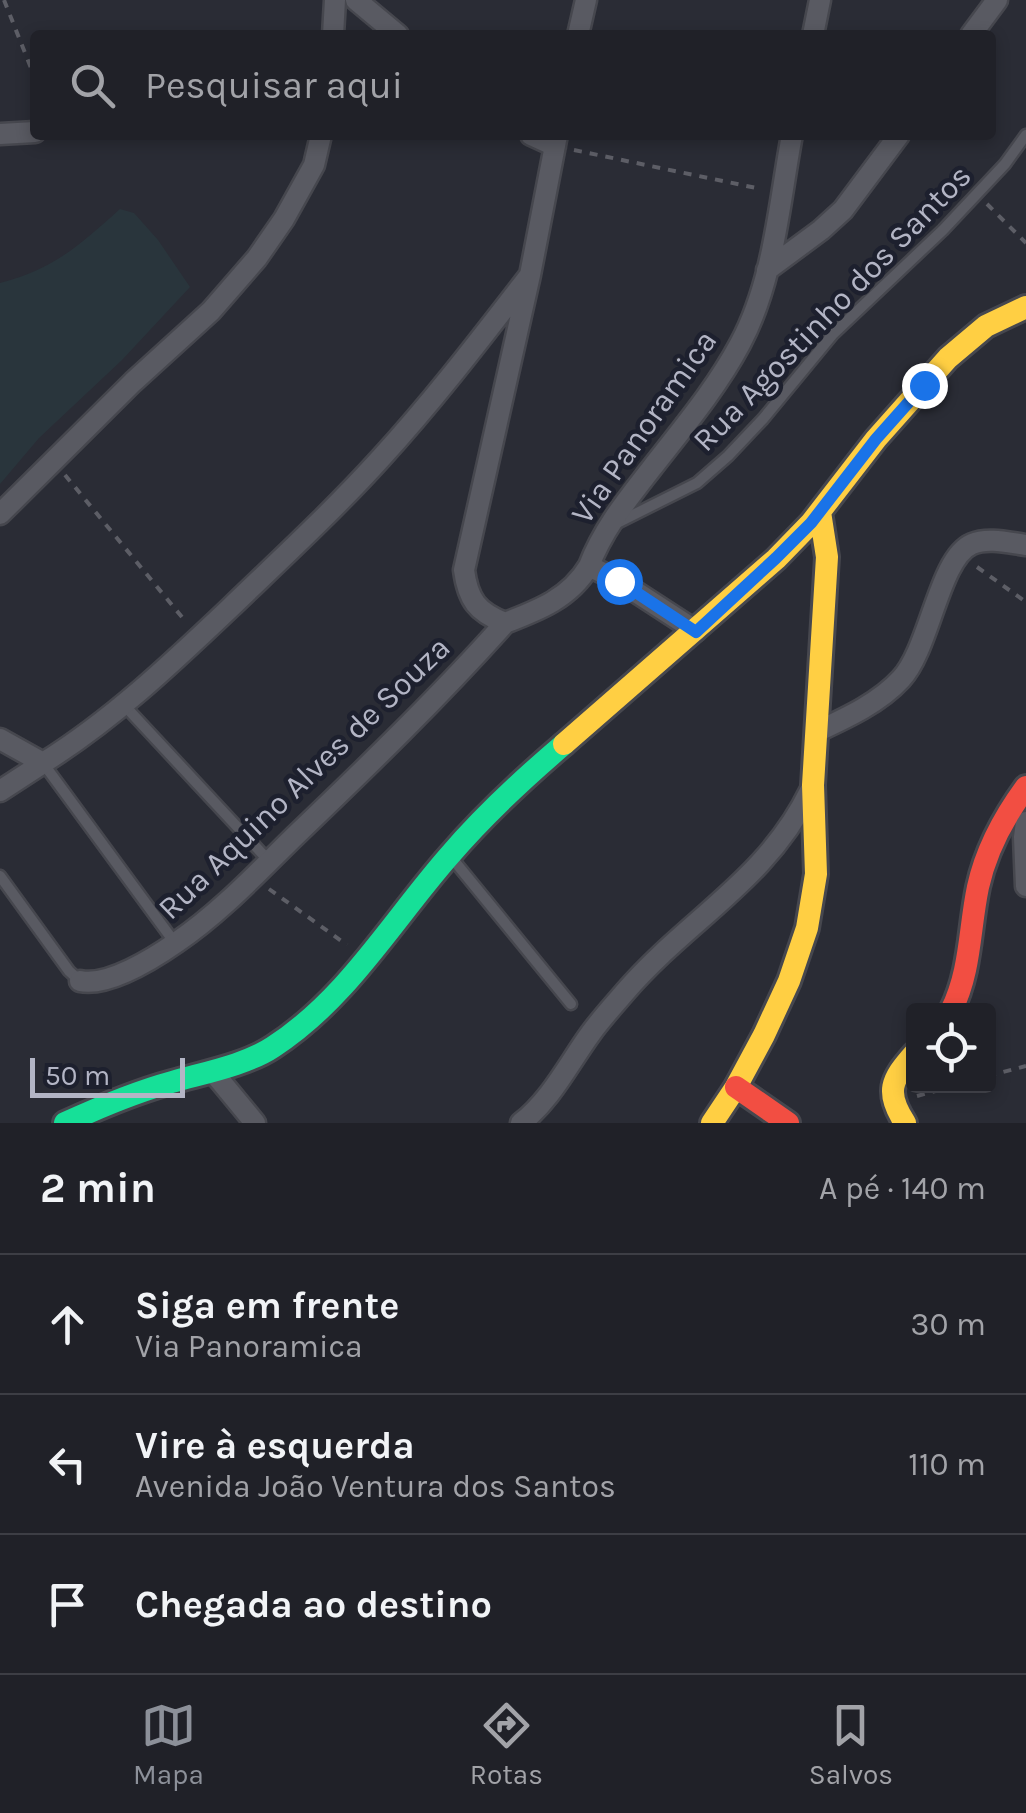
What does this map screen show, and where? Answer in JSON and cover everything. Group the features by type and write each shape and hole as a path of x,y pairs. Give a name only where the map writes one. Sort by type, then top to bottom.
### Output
{"main road":[{"path":"66,1123 106,1104 213,1072 271,1049 318,1012 367,959 449,855 516,785 696,632 776,558 820,512 876,439 948,358 970,338 1026,308"},
{"path":"712,1123 764,1035 789,981 807,928 816,874 813,785 827,558 820,512"},
{"path":"956,1003 970,961 978,888 986,858 1001,824 1026,787"},
{"path":"899,1113 890,1086 906,1063"},
{"path":"736,1087 788,1123"}],"street":[{"path":"333,30 334,0"},
{"path":"356,0 392,30"},
{"path":"579,30 586,0"},
{"path":"813,30 820,0"},
{"path":"975,30 996,0"},
{"path":"1,135 30,132"},
{"path":"0,514 132,382 211,311 257,258 314,165 320,140"},
{"name":"Via Panoramica","path":"696,632 590,566 608,527 690,419 742,341 768,270 791,140"},
{"path":"768,270 843,210 895,140"},
{"path":"556,141 464,570 467,592 476,606 506,623 558,600 581,580 590,566"},
{"path":"0,791 76,742 123,704 289,552 381,458 530,275"},
{"path":"1002,318 1026,294"},
{"path":"816,732 850,716 902,678 920,651 944,582 960,554 976,542 1026,544"},
{"name":"Rua Aquino Alves de Souza","path":"80,981 112,979 176,944 211,916 390,746 506,623"},
{"path":"0,738 42,762"},
{"path":"521,1123 563,1076 591,1033 629,988 746,880 779,843 813,785"},
{"path":"1026,822 1026,886"},
{"path":"213,1072 255,1123"}],"lane":[{"name":"Rua Agostinho dos Santos","path":"608,527 697,482 728,456 833,334 943,230 1026,135"},
{"path":"123,704 270,861"},
{"path":"42,762 176,944"},
{"path":"449,855 570,1004"},
{"path":"0,876 80,981"}],"path":[{"path":"4,0 30,65"},
{"path":"556,141 781,193"},
{"path":"976,193 1026,243"},
{"path":"53,460 199,638"},
{"path":"960,554 1026,602"},
{"path":"252,878 352,949"},
{"path":"996,1074 1026,1066"},
{"path":"899,1113 940,1093"}],"shaded area":[{"path":"120,209 134,213 190,287 122,360 39,438 0,484 0,283 36,271 65,254"}],"traffic: fast":[{"path":"65,1123 145,1090 250,1059 299,1028 346,983 476,826 564,744"}],"traffic: slow":[{"path":"564,744 776,559 811,523 876,439 948,358 986,326 1026,307"},
{"path":"712,1123 764,1035 789,981 807,928 816,874 813,785 827,557 820,512"},
{"path":"905,1123 895,1103 893,1087 906,1064"}],"traffic: jam":[{"path":"955,1003 966,966 986,860 1003,822 1026,787"},
{"path":"736,1087 788,1123"}],"route":[{"path":"619,581 696,632 811,523 924,385"}]}
